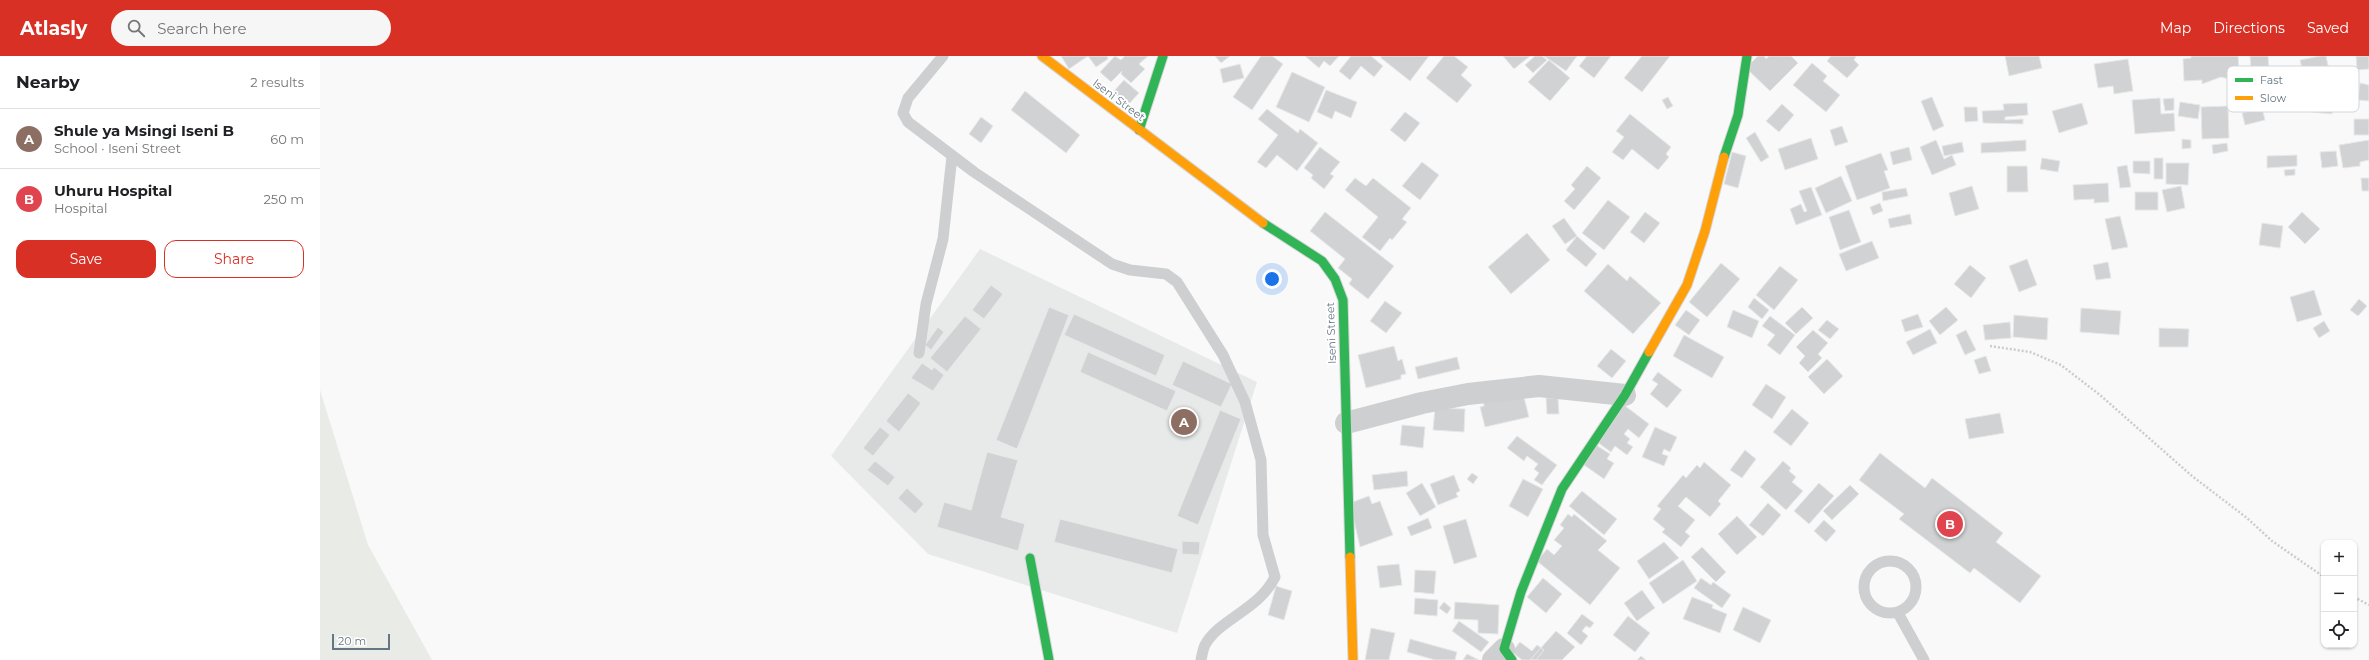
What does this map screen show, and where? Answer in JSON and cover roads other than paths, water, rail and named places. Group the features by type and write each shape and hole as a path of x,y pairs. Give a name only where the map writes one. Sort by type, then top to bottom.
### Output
{"street":[{"name":"Iseni Street","path":"1042,56 1250,215 1322,261 1335,279 1343,300 1353,660"},
{"path":"1139,130 1163,56"},
{"path":"1503,656 1521,592 1562,489 1591,443 1625,395 1686,285 1705,231 1726,148 1738,114 1747,56"},
{"path":"1346,423 1422,403 1468,394 1539,386 1625,395"},
{"path":"1030,558 1049,660"}],"lane":[{"path":"943,56 908,98 903,113 908,122 952,156 1112,264 1130,270 1166,274 1177,282 1223,355 1245,402 1261,460 1263,535 1275,577 1263,596 1218,631 1206,645 1201,660"},
{"path":"919,353 926,304 944,238 952,156"},
{"path":"1892,561 1907,566 1916,580 1917,588 1913,600 1905,609 1898,613 1889,613 1878,610 1869,602 1865,594 1864,586 1870,571 1883,562 1892,561"},
{"path":"1898,613 1924,660"}],"place":[{"name":"Shule ya Msingi Iseni B","path":"1184,422"},
{"name":"Uhuru Hospital","path":"1950,524"}]}
